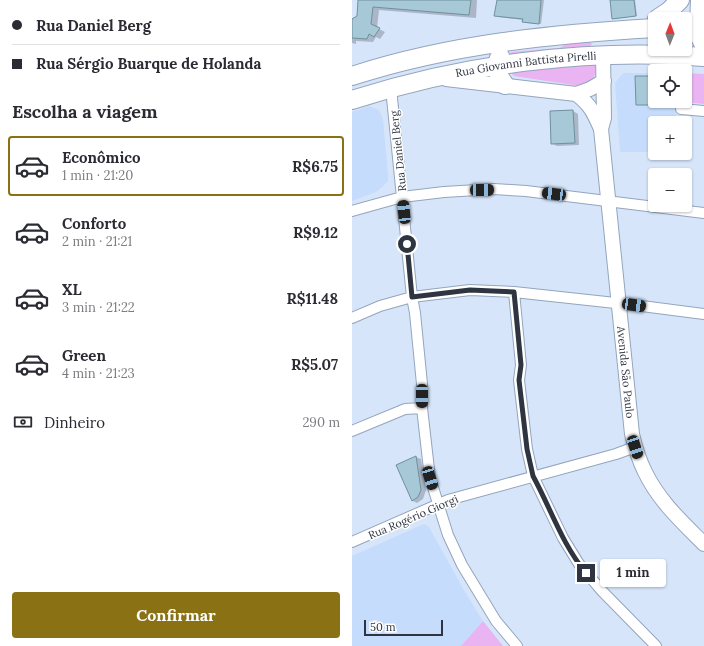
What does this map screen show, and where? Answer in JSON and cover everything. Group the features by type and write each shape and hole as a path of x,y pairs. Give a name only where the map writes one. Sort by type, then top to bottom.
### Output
{"highway":[{"path":"668,12 680,0"},
{"path":"695,25 704,45"},
{"path":"352,76 399,62 450,50 552,36 647,28"},
{"path":"590,33 599,44 603,55"},
{"path":"505,85 498,73 497,66 499,57 502,53 509,50 535,47 552,36"},
{"name":"Rua Giovanni Battista Pirelli","path":"352,100 391,88 433,78 497,66 603,55 647,54 704,57"}],"main road":[{"path":"695,25 698,0"},
{"name":"Avenida São Paulo","path":"601,129 604,118 603,55"},
{"path":"433,78 576,94 590,89 604,81"},
{"name":"Avenida São Paulo","path":"576,94 591,108 601,129 629,419 635,447 645,473 662,500 704,544"}],"street":[{"name":"Rua Daniel Berg","path":"391,88 412,297 415,313 422,384 422,408 429,473 448,534 462,565 496,620 517,646"},
{"path":"681,108 704,111"},
{"path":"352,211 402,197 444,192 494,189 526,191 704,213"},
{"path":"352,318 380,306 412,297 470,290 514,292 704,314"},
{"path":"514,292 521,365 519,380 527,449 533,476 562,538 579,564 602,592 656,646"},
{"path":"352,431 405,409 422,408"},
{"name":"Rua Rogério Giorgi","path":"352,542 448,500 616,454 635,447"}],"shaded area":[{"path":"585,41 592,44 589,48 510,54 511,52 559,48 571,42"},
{"path":"595,65 596,72 591,82 580,86 514,76 511,73 514,69"},
{"path":"623,73 648,73 648,108 676,108 676,116 648,116 648,152 620,152 615,83"},
{"path":"692,73 704,74 704,104 692,103"},
{"path":"369,106 379,110 383,119 388,181 376,192 352,201 352,112"},
{"path":"424,524 429,527 483,621 461,646 352,646 352,556"},
{"path":"483,621 503,646 461,646"}],"building":[{"path":"358,0 471,0 469,15 373,7 371,24 380,28 374,37 369,34 367,39 352,38 352,19 357,16"},
{"path":"497,0 541,0 539,24 522,22 523,19 494,16"},
{"path":"610,0 634,0 636,16 612,19"},
{"path":"635,76 648,76 648,105 636,105"},
{"path":"573,110 575,143 551,144 550,111"},
{"path":"416,456 421,490 418,497 412,501 396,465"}],"route":[{"path":"407,244 412,297 470,290 514,292 521,365 519,380 530,467 562,538 586,573"}]}
